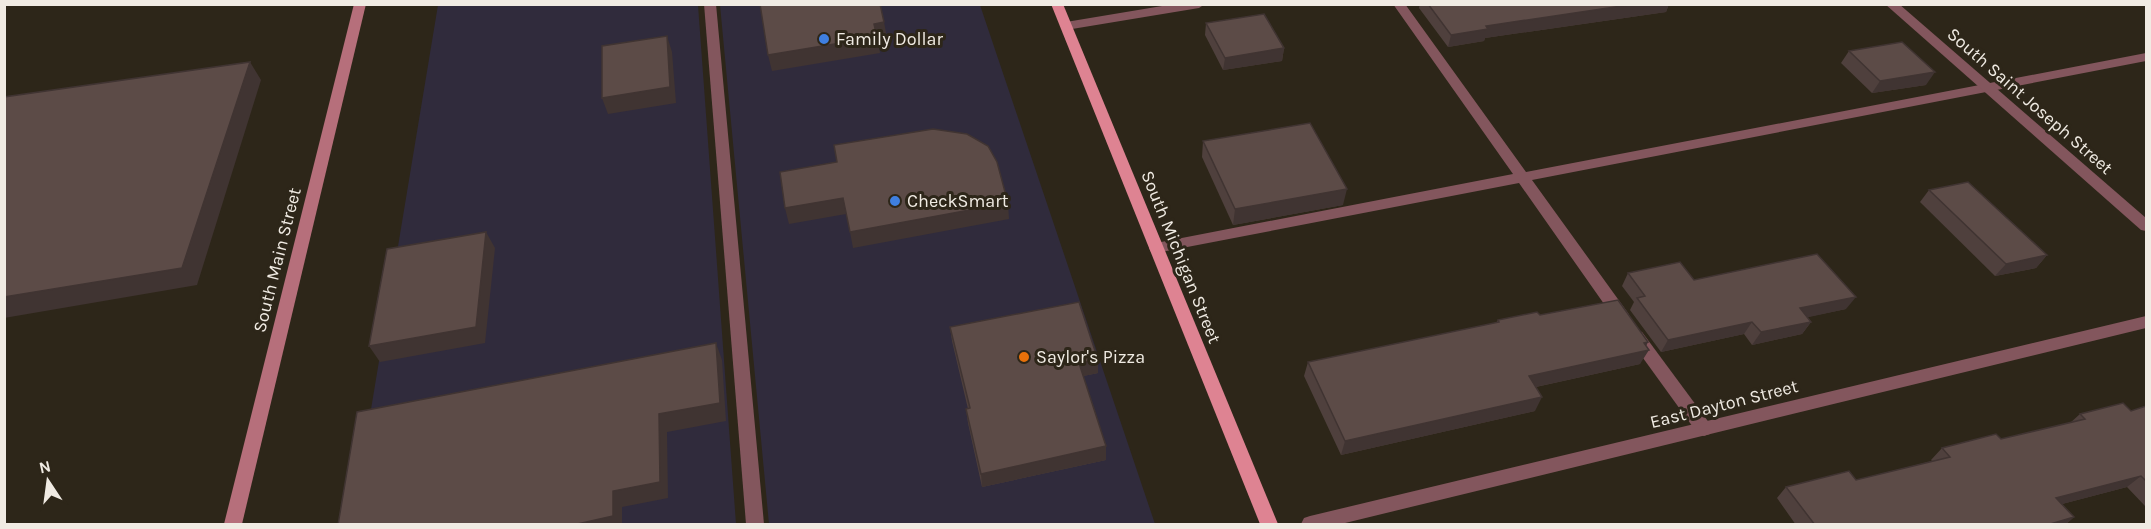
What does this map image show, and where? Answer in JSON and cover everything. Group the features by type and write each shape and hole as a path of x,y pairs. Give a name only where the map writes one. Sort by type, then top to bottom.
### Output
{"main road":[{"name":"South Main Street","path":"233,525 360,4"},
{"name":"South Michigan Street","path":"1057,4 1269,525"}],"street":[{"path":"710,4 755,525"},
{"path":"1065,26 1199,4"},
{"path":"1399,4 1522,179 1704,429"},
{"name":"South Saint Joseph Street","path":"1891,4 2146,226"},
{"path":"1156,248 2146,57"},
{"name":"East Dayton Street","path":"1310,525 2146,322"}],"shaded area":[{"path":"438,5 698,5 736,524 352,524"},
{"path":"720,5 980,5 1155,524 769,524"}],"building":[{"name":"Family Dollar","path":"760,4 880,4 884,22 874,24 877,37 768,55"},
{"path":"1428,4 1635,4 1486,26 1488,29 1451,35"},
{"path":"1264,14 1284,48 1225,58 1206,23"},
{"path":"667,36 670,87 602,98 602,46"},
{"path":"1902,42 1935,72 1880,81 1849,51"},
{"path":"250,62 182,268 4,297 4,97"},
{"path":"1310,123 1347,189 1235,209 1203,141"},
{"name":"CheckSmart","path":"933,129 967,134 988,146 997,162 1008,203 850,232 843,198 785,208 780,172 837,162 834,145"},
{"path":"1968,182 2047,255 2006,264 1929,190"},
{"path":"486,232 476,327 369,346 387,249"},
{"path":"1817,254 1856,297 1800,308 1811,322 1761,332 1752,322 1668,340 1637,298 1645,296 1628,273 1680,262 1694,280"},
{"path":"1618,300 1648,342 1644,343 1649,350 1529,376 1542,397 1345,441 1308,362 1537,312 1540,315"},
{"path":"1079,302 1098,360 1079,363 1106,446 981,474 966,409 970,408 950,327"},
{"path":"716,343 720,403 659,414 660,482 613,491 613,516 573,525 338,525 357,412"},
{"path":"2123,403 2131,411 2146,406 2146,481 2141,476 2056,498 2074,517 2047,525 1815,525 1786,487 1849,471 1856,480 1950,457 1942,448 1996,434 2001,439 2085,419 2080,414"}],"place":[{"name":"Family Dollar","path":"824,39"},
{"name":"CheckSmart","path":"895,201"},
{"name":"Saylor's Pizza","path":"1024,357"}]}
